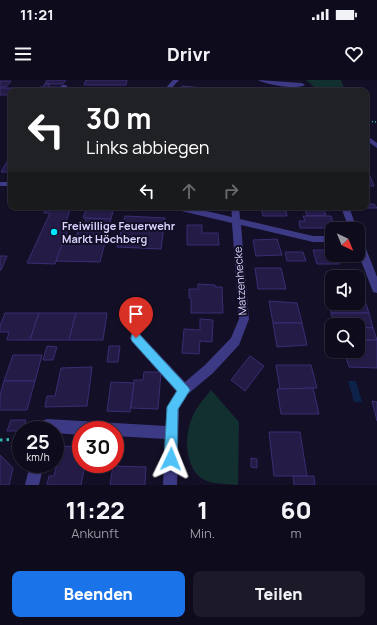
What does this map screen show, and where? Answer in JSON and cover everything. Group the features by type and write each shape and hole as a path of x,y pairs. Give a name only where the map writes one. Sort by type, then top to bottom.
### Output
{"street":[{"path":"169,88 176,80"},
{"path":"261,80 287,85 302,84"},
{"path":"369,139 377,146"},
{"path":"189,210 313,239 325,239"},
{"name":"Matzenhecke","path":"170,485 173,407 184,390 209,369 235,341 244,319 235,210"},
{"path":"346,210 350,222"},
{"path":"365,259 377,289"},
{"path":"136,338 184,390"},
{"path":"64,427 172,432"},
{"path":"32,485 35,473"}],"path":[{"path":"0,440 12,439"}],"green space":[{"path":"306,80 341,80 344,88 315,88"},
{"path":"211,390 239,422 238,485 213,483 202,478 195,472 188,455 187,445 189,426 200,403"}],"water":[{"path":"348,381 356,381 362,402 354,402"}],"building":[{"path":"47,80 66,80 63,84 45,84"},
{"path":"86,80 127,80 126,85 84,85"},
{"path":"0,81 11,81 6,87 0,87"},
{"path":"45,84 50,84 48,87 62,87 39,88 43,87"},
{"path":"182,86 203,88 181,88"},
{"path":"0,88 8,88 8,95 0,95"},
{"path":"8,160 8,172 1,172"},
{"path":"369,176 370,176 374,186 369,186"},
{"path":"369,204 374,204 377,208 369,208"},
{"name":"Freiwillige Feuerwehr Markt Höchberg","path":"45,210 70,210 65,225 70,225 55,264 27,263 50,213 44,213"},
{"path":"86,210 113,210 111,219 83,218"},
{"path":"262,210 286,210 287,216 263,216"},
{"path":"305,210 324,210 326,215 307,216"},
{"path":"125,216 165,218 161,249 117,247"},
{"path":"303,216 331,216 333,222 325,222 325,228 300,228 299,221 305,221"},
{"path":"86,218 111,219 100,262 56,261 64,239 75,239 80,226 84,227"},
{"path":"187,225 202,225 202,233 218,233 219,245 187,245"},
{"path":"277,239 282,255 256,256 253,240"},
{"path":"313,250 325,250 325,262 339,262 340,264 317,264"},
{"path":"285,252 303,252 306,261 287,261"},
{"path":"0,256 7,256 1,270 0,270"},
{"path":"255,268 281,268 286,289 258,289"},
{"path":"198,284 222,287 223,313 191,313 191,298 189,298 189,289 198,289"},
{"path":"269,301 297,303 302,323 273,323"},
{"path":"365,301 369,313 331,313 330,310 365,310"},
{"path":"5,313 39,313 30,340 7,340 9,332 0,332 0,326"},
{"path":"39,313 76,313 69,340 30,340"},
{"path":"76,313 107,313 103,340 69,340"},
{"path":"331,313 369,313 373,328 365,327 365,318 333,318"},
{"path":"200,319 213,320 212,342 200,341 199,354 182,353 184,329 200,330"},
{"path":"273,323 302,323 307,345 277,347"},
{"path":"365,327 373,328 377,340 365,340"},
{"path":"365,340 377,340 377,368 349,367 346,358 365,358"},
{"path":"47,346 57,347 53,360 43,360"},
{"path":"109,346 120,346 118,362 107,362"},
{"path":"13,355 42,355 35,381 4,381"},
{"path":"250,356 264,366 245,391 231,380"},
{"path":"276,365 311,365 317,388 280,389"},
{"path":"92,367 87,406 45,407 47,396 55,396 61,368"},
{"path":"144,372 161,372 158,409 131,408 134,380 143,380"},
{"path":"4,381 35,381 27,410 0,410 0,395"},
{"path":"111,382 134,383 130,412 107,411"},
{"path":"313,388 319,414 281,414 277,389"},
{"path":"372,401 377,402 377,421"},
{"path":"11,420 26,420 12,421 12,431 7,431"},
{"path":"269,432 300,432 307,476 274,476"},
{"path":"64,446 72,447 72,473 83,473 81,485 47,485 49,476 54,476 55,473 64,473"},
{"path":"0,455 12,467 12,472 9,485 0,485"},
{"path":"251,458 257,459 257,468 251,467"},
{"path":"124,466 146,467 145,485 110,485 112,473 124,473"},
{"path":"293,476 314,476 315,485 294,485"}],"place":[{"name":"Freiwillige Feuerwehr Markt Höchberg","path":"54,232"}],"route":[{"path":"136,338 184,390 173,407 171,459"}]}
